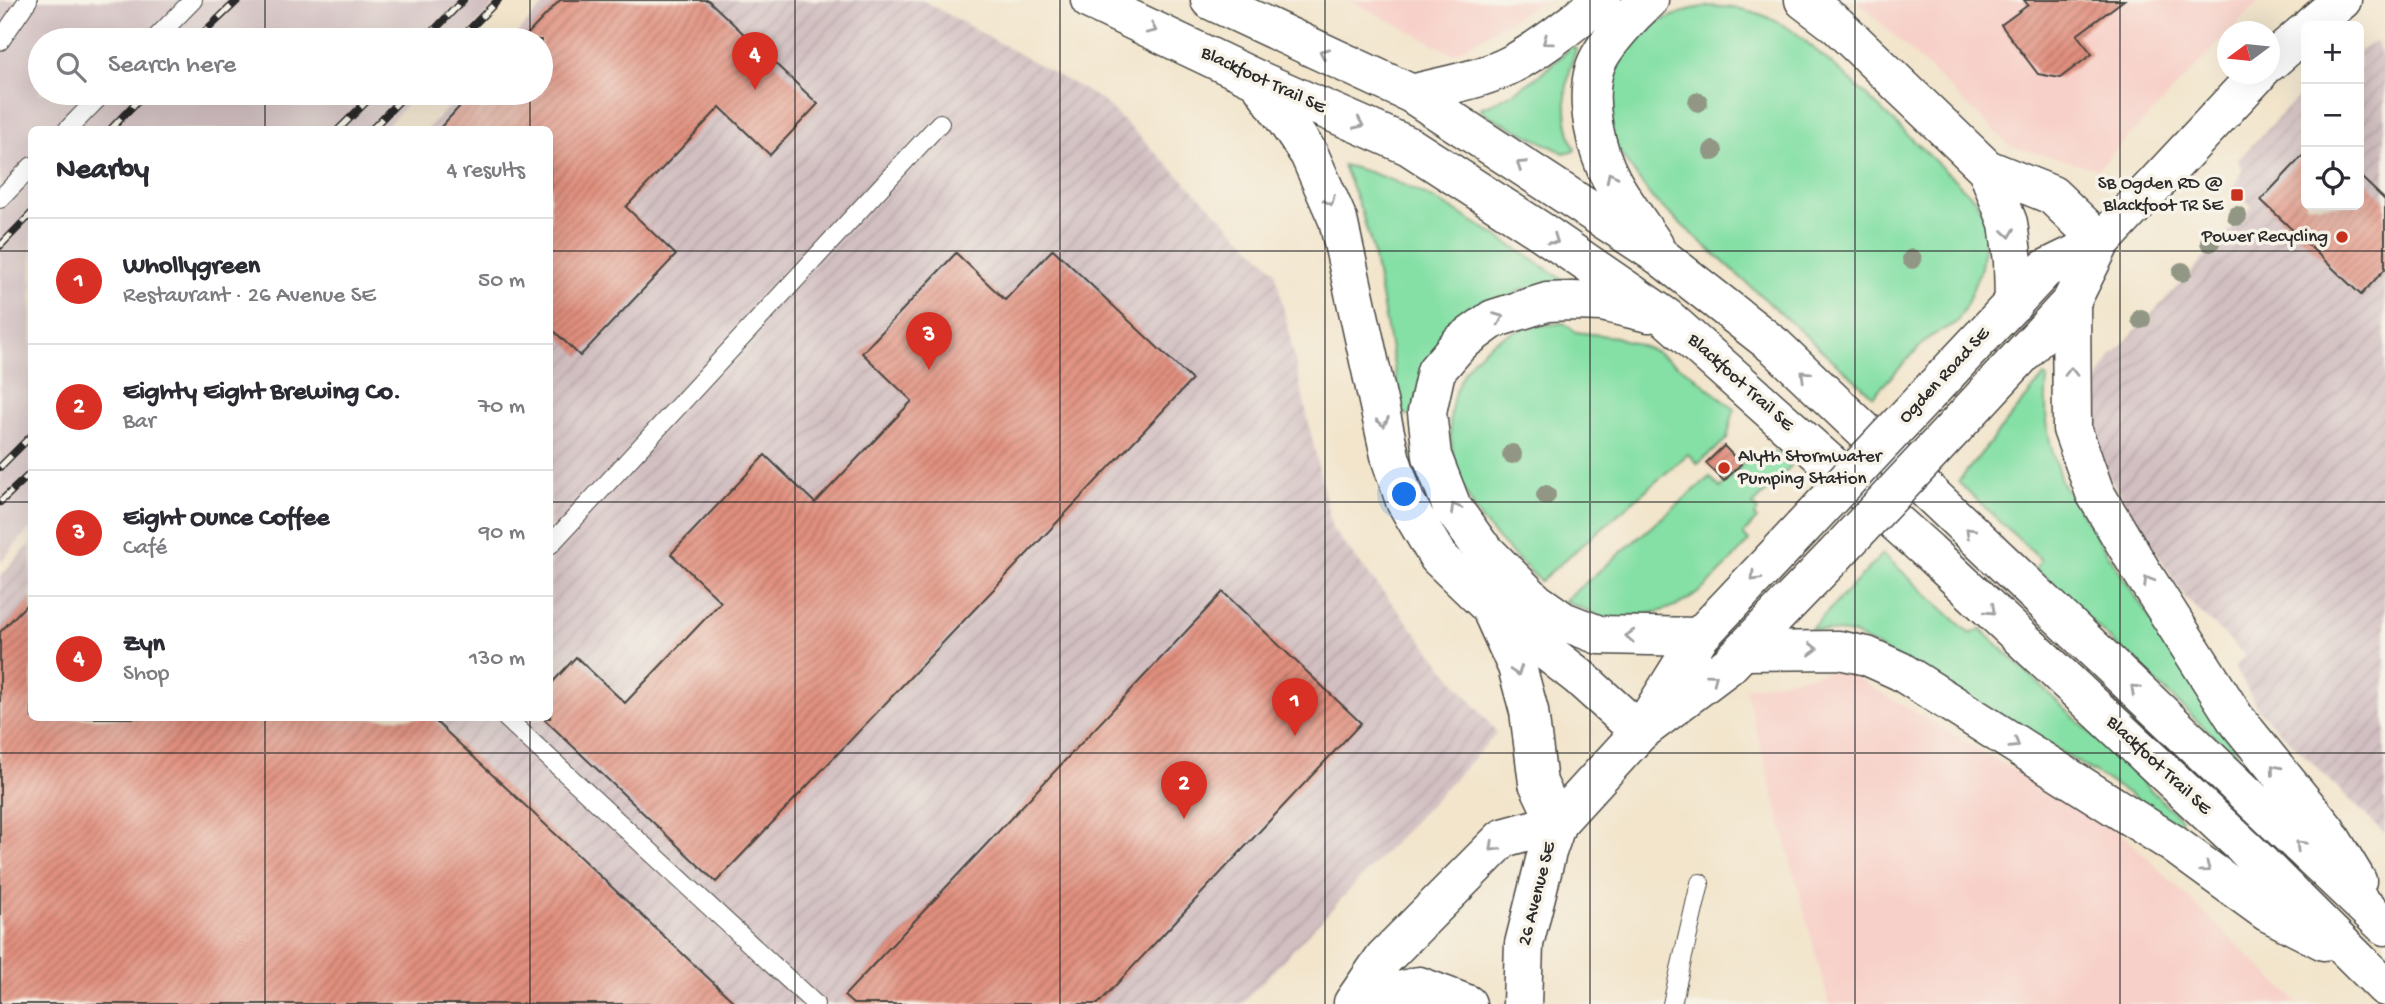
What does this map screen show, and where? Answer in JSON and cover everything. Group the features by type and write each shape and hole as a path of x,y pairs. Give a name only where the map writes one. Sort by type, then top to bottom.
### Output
{"main road":[{"name":"Blackfoot Trail SE","path":"1090,0 1258,80 1409,146 1542,232 1667,318 1928,551 2244,847 2385,987"},
{"name":"Blackfoot Trail SE","path":"1210,0 1412,94 1660,256 1776,347 2384,926"},
{"path":"1412,94 1481,76 1511,65 1602,0"},
{"path":"1649,0 1631,15 1595,64 1590,93 1598,150 1612,181 1660,256"},
{"path":"1804,0 1837,25 1987,169 2052,195 2101,242"},
{"path":"2317,21 2342,0"},
{"path":"2280,53 2301,35"},
{"path":"1258,80 1309,154 1338,220 1391,460 1405,501 1438,557 1491,608 1578,676 1640,732"},
{"name":"Ogden Road SE","path":"1833,557 2071,302 2101,242 2249,84"},
{"path":"1987,169 2008,223 2013,261 2014,303"},
{"name":"Ogden Road SE","path":"1802,528 2045,269 2101,242"},
{"path":"1667,318 1602,302 1573,300 1547,302 1493,319 1460,343 1436,371 1427,412 1428,423 1432,456 1452,507 1480,546 1536,602 1563,621 1599,635 1699,637"},
{"path":"2071,302 2071,429 2095,493 2235,718 2326,830 2384,926"},
{"name":"26 Avenue SE","path":"1640,732 1699,637 1802,528"},
{"name":"26 Avenue SE","path":"1522,1004 1524,944 1557,823 1640,732 1745,651 1833,557"},
{"path":"1467,1004 1419,986 1353,1003 1384,958 1503,838 1557,823 1538,783 1529,711 1517,667 1491,608"},
{"path":"1745,651 1839,650 1867,656 1900,671 2172,843 2267,912 2357,958"}],"lane":[{"path":"0,41 28,0"},
{"path":"172,22 175,0"},
{"path":"166,28 193,0"},
{"path":"71,126 91,105"},
{"path":"553,542 940,122"},
{"path":"0,199 28,170"},
{"path":"509,721 815,1004"},
{"path":"1672,1004 1700,883"}],"shaded area":[{"path":"0,0 499,0 474,28 28,28 28,105 406,105 387,126 28,126 28,530 0,563"},
{"path":"549,0 922,0 1102,100 1275,270 1332,529 1497,733 1242,1004 0,1004 0,577 28,547 28,721 553,721 553,126 430,126 450,105 553,105 553,28 522,28"},
{"path":"1350,0 1544,0 1453,54"},
{"path":"1857,0 2260,0 2240,21 2217,21 2217,45 2098,169 2010,146"},
{"path":"2376,41 2385,64 2385,834 2259,711 2235,667 2245,655 2186,599 2108,475 2091,430 2090,403 2097,381 2111,357 2252,207 2234,186 2243,170 2238,160 2301,94 2301,210 2364,210 2364,48"},
{"path":"1841,669 2122,834 2299,1004 1829,1004 1745,688"}],"green space":[{"path":"1707,6 1754,12 1796,33 1849,79 1976,200 1988,222 1991,236 1985,240 1981,267 1957,322 1928,338 1873,396 1652,198 1608,136 1605,91 1616,63 1629,44 1655,23 1688,10"},
{"path":"1572,46 1576,49 1569,74 1566,111 1575,150 1564,153 1485,114 1480,108 1506,97 1530,82"},
{"path":"1343,165 1403,185 1432,199 1488,230 1568,283 1518,291 1414,414 1403,415 1372,247"},
{"path":"1564,323 1576,332 1616,337 1650,349 1690,373 1734,409 1727,439 1698,464 1688,454 1540,581 1490,531 1468,497 1457,469 1451,441 1451,412 1457,386 1471,362 1492,343 1522,329"},
{"path":"2044,376 2047,378 2048,431 2062,483 2242,760 2035,569 2041,560 1958,482"},
{"path":"1776,451 1791,466 1753,505 1758,511 1754,516 1757,519 1743,534 1749,541 1697,594 1668,609 1628,616 1628,623 1612,622 1564,601 1710,477 1720,488 1744,462"},
{"path":"1883,554 1970,634 1981,629 2181,819 2178,824 2037,737 1854,634 1811,629"}],"building":[{"path":"560,0 708,0 818,104 770,155 720,107 626,207 676,255 580,356 553,330 553,126 442,126 461,105 553,105 553,28 533,28"},
{"path":"2024,0 2124,0 2077,35 2092,54 2060,78 2038,74 2001,25 2028,5"},
{"name":"Power Recycling","path":"2301,157 2301,210 2364,210 2364,180 2385,200 2385,269 2361,295 2261,200"},
{"path":"1053,249 1192,380 716,882 546,721 553,721 553,682 576,657 625,703 721,602 671,554 765,455 815,503 912,401 862,353 956,253 1005,300"},
{"name":"Alyth Stormwater Pumping Station","path":"1724,446 1741,464 1724,481 1706,463"},
{"path":"1223,592 1361,723 1098,1004 853,1004 844,996"},
{"path":"28,603 28,721 435,721 736,1004 0,1004 0,632"}],"railway":[{"path":"209,28 238,0"},
{"path":"436,28 463,0"},
{"path":"471,28 498,0"},
{"path":"114,126 134,105"},
{"path":"342,126 363,105"},
{"path":"375,126 395,105"},
{"path":"0,246 28,217"},
{"path":"0,467 28,439"},
{"path":"0,502 28,476"}],"place":[{"name":"Zyn","path":"755,90"},
{"name":"SB Ogden RD @ Blackfoot TR SE","path":"2237,195"},
{"name":"Power Recycling","path":"2342,237"},
{"name":"Eight Ounce Coffee","path":"929,370"},
{"name":"Alyth Stormwater Pumping Station","path":"1724,468"},
{"name":"Whollygreen","path":"1295,736"},
{"name":"Eighty Eight Brewing Co.","path":"1184,819"}]}
